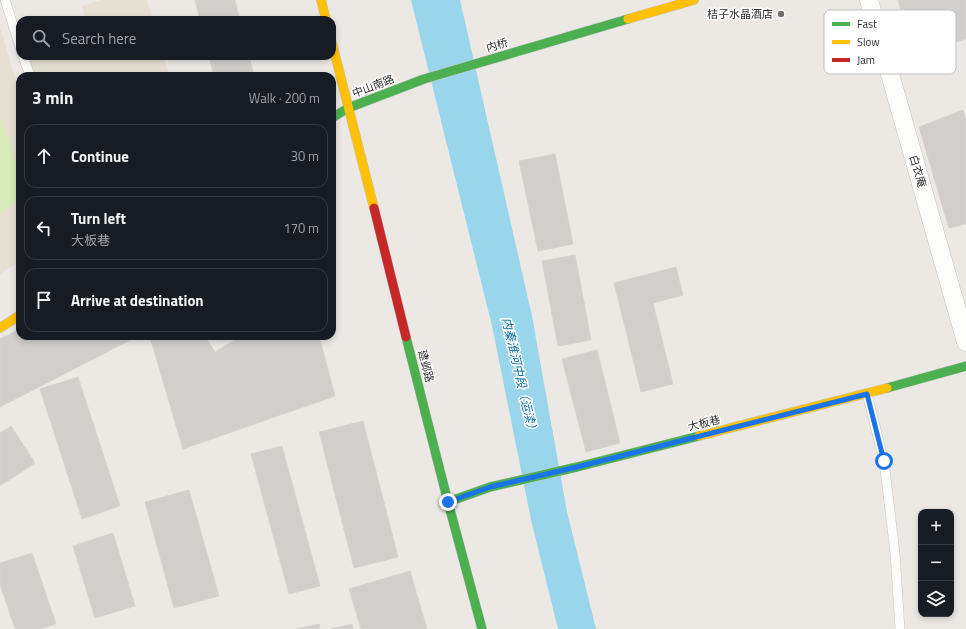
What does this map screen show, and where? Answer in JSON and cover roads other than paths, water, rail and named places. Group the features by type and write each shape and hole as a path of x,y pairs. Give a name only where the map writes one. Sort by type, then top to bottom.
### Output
{"main road":[{"path":"321,0 325,16"},
{"name":"建邺路","path":"336,59 448,502 482,629"},
{"name":"中山南路","path":"336,116 348,108"},
{"name":"大板巷","path":"448,502 490,487 577,467 867,394 966,366"}],"street":[{"name":"白衣庵","path":"869,0 872,10"},
{"name":"白衣庵","path":"890,74 966,342"}],"lane":[{"path":"4,0 16,35"},
{"path":"348,108 424,79 694,0"},
{"path":"24,60 29,72"},
{"path":"0,328 16,318"},
{"path":"867,394 884,461 895,553 900,629"}],"water":[{"name":"内秦淮河中段（运渎）","path":"411,0 460,0 532,316 567,512 596,629 558,629 531,520 492,326"}],"place":[{"name":"桔子水晶酒店","path":"781,14"}]}
